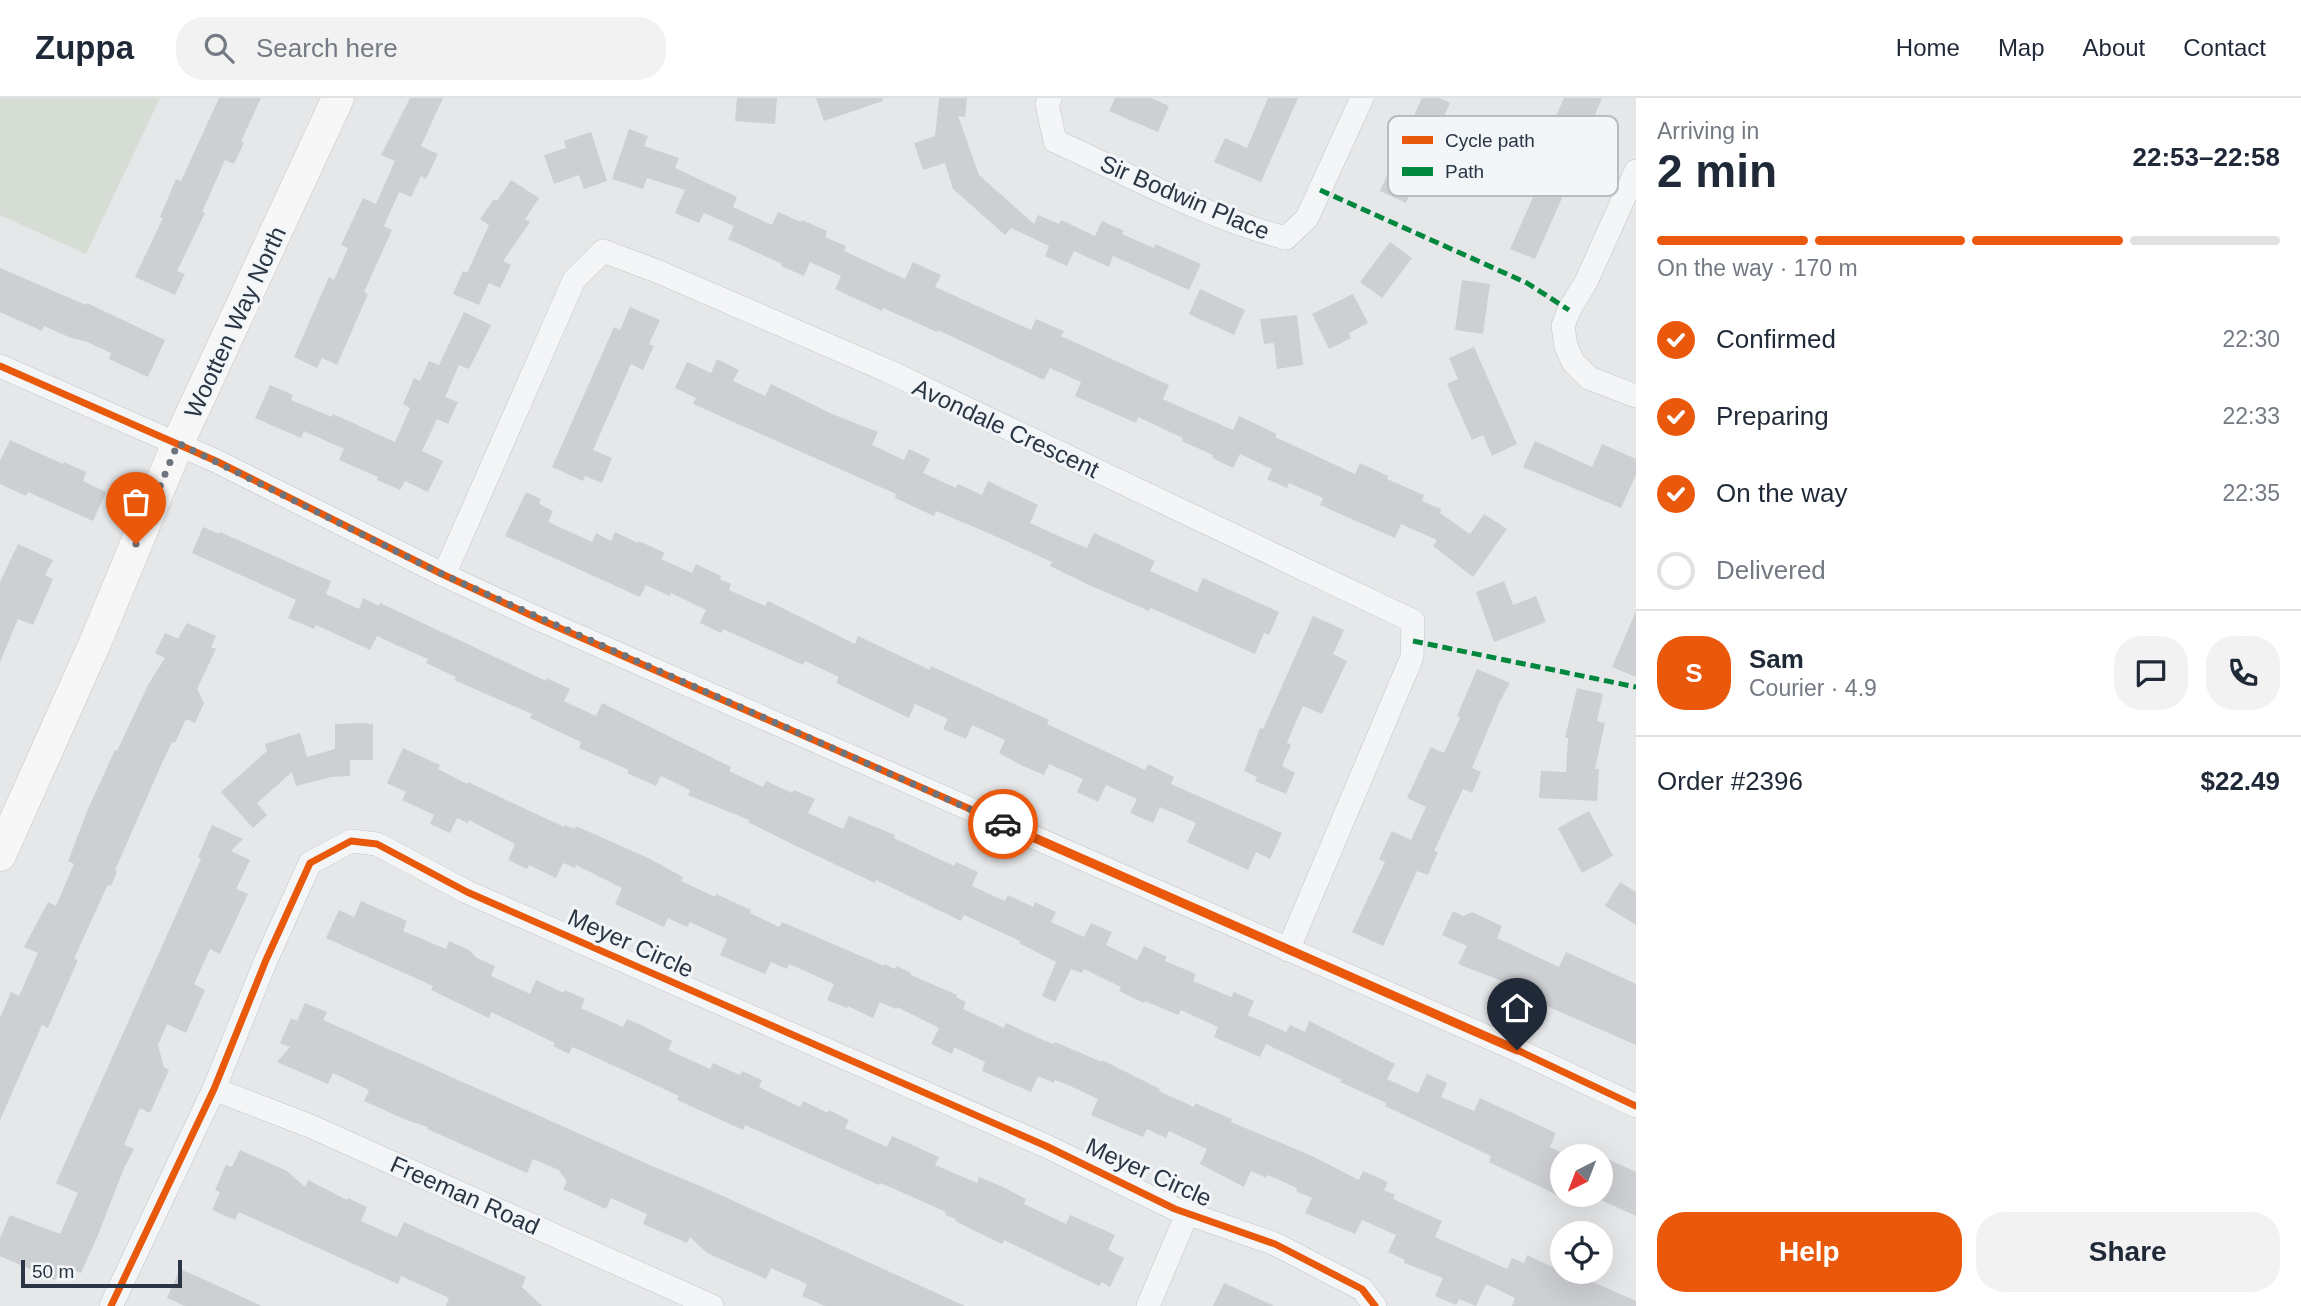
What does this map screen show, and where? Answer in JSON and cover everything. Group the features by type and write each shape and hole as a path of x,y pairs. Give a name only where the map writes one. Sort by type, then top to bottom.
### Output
{"street":[{"name":"Wootten Way North","path":"0,855 95,643 178,443 338,98"},
{"name":"Sir Bodwin Place","path":"1050,98 1046,104 1055,141 1218,216 1286,238 1307,218 1362,98"},
{"path":"1636,171 1563,326 1566,346 1573,362 1589,378 1636,396"},
{"name":"Avondale Crescent","path":"444,575 574,280 603,251 659,272 875,366 1413,621 1412,657 1288,950"},
{"path":"0,366 178,443 444,575 1517,1050 1636,1106"},
{"name":"Meyer Circle","path":"111,1306 214,1090 266,960 310,863 351,841 377,844 467,892 1046,1146 1187,1214 1275,1244 1362,1289 1375,1306"},
{"name":"Freeman Road","path":"214,1090 310,1126 712,1306"},
{"path":"1147,1306 1187,1214"}],"shaded area":[{"path":"0,98 160,98 86,254 0,215"}],"building":[{"path":"219,98 261,98 241,141 244,143 234,164 225,160 202,212 205,213 177,271 185,274 175,295 135,277 163,218 160,217 176,179 181,181"},
{"path":"410,98 443,98 421,146 438,154 426,179 421,176 411,197 399,192 384,226 392,230 364,292 368,294 337,365 322,358 317,368 294,357 329,277 334,280 348,248 341,245 363,198 376,204 395,161 381,155"},
{"path":"737,98 777,98 775,124 735,121"},
{"path":"816,98 882,98 883,101 824,121"},
{"path":"939,98 967,98 965,117 958,116 979,175 1034,224 1038,215 1059,224 1061,220 1095,236 1102,221 1124,231 1122,234 1154,248 1155,244 1201,264 1189,290 1113,256 1109,267 1074,251 1067,266 1045,256 1049,246 1011,228 1005,235 953,189 945,163 923,170 914,143 935,136"},
{"path":"1115,98 1151,98 1169,106 1158,132 1109,111"},
{"path":"1268,98 1298,98 1261,182 1214,162 1225,138 1247,148"},
{"path":"1422,98 1439,98 1450,103 1444,116 1414,116"},
{"path":"1564,98 1602,98 1594,116 1556,116"},
{"path":"629,129 648,136 644,146 679,158 675,168 737,197 733,207 772,225 778,212 801,222 802,220 827,231 825,237 846,246 844,251 905,279 913,262 941,275 935,287 1031,330 1036,319 1064,331 1061,336 1169,385 1163,399 1185,409 1233,430 1239,416 1277,434 1275,437 1355,474 1360,463 1388,476 1387,479 1424,495 1422,501 1441,509 1440,513 1470,534 1484,514 1507,529 1473,577 1433,546 1437,540 1401,524 1395,538 1320,505 1323,498 1289,483 1287,488 1267,479 1272,469 1240,454 1233,468 1212,458 1213,455 1182,441 1183,438 1138,417 1136,423 1075,396 1081,382 1050,368 1044,380 938,330 937,332 883,308 882,311 835,289 841,276 810,262 804,276 781,266 782,264 728,239 734,226 704,213 699,223 675,213 685,190 647,178 643,189 612,179"},
{"path":"591,132 607,181 584,189 579,175 554,184 544,155 566,148 564,141"},
{"path":"1388,173 1388,195 1380,191"},
{"path":"511,180 539,198 525,219 530,222 503,261 511,265 500,288 489,283 479,305 453,294 463,271 467,273 489,225 480,219 494,199 497,201"},
{"path":"1391,196 1409,196 1406,203"},
{"path":"1534,196 1563,196 1535,259 1510,249"},
{"path":"1390,242 1412,258 1382,298 1360,282"},
{"path":"0,268 86,305 87,303 165,340 148,377 109,359 111,353 87,342 44,326 42,331 0,312"},
{"path":"1462,280 1490,284 1483,334 1455,330"},
{"path":"1200,289 1245,310 1234,335 1189,314"},
{"path":"1353,294 1368,323 1349,333 1351,338 1329,349 1312,314"},
{"path":"630,307 660,320 649,344 654,346 643,370 631,364 593,450 612,458 602,483 585,476 583,481 552,467 614,327 620,330"},
{"path":"464,312 491,325 469,369 459,365 445,397 458,402 448,424 437,419 422,451 443,461 428,492 405,481 400,490 339,460 344,449 304,431 301,438 255,418 270,385 293,395 291,400 332,417 333,414 395,442 410,408 403,404 414,378 420,381 429,361 439,365"},
{"path":"1297,315 1303,365 1277,369 1274,343 1264,344 1260,319"},
{"path":"1474,347 1517,444 1492,456 1483,435 1472,440 1447,384 1458,379 1449,358"},
{"path":"717,359 739,370 733,381 765,396 771,384 832,414 878,432 872,445 904,460 909,449 930,459 923,473 956,488 958,484 982,495 988,481 1038,505 1030,523 1063,538 1087,548 1094,533 1155,561 1150,571 1197,592 1203,578 1279,612 1269,635 1264,633 1255,654 1151,608 1149,611 1050,566 1052,562 936,511 934,516 895,498 896,494 693,404 696,398 675,388 687,362 711,373"},
{"path":"10,440 86,472 83,481 106,492 93,521 28,492 26,496 0,484 0,461"},
{"path":"1535,441 1592,467 1602,444 1636,459 1636,475 1621,508 1523,467"},
{"path":"526,492 541,499 539,504 553,511 548,522 592,542 596,533 611,541 615,532 638,543 639,541 665,553 661,559 692,573 696,564 721,576 720,579 731,584 729,590 765,606 768,601 855,644 858,636 930,670 931,666 1049,720 1047,724 1145,770 1148,764 1174,777 1171,784 1282,833 1270,859 1256,852 1248,870 1187,842 1196,823 1160,807 1153,823 1130,813 1137,799 1106,785 1098,802 1077,792 1083,779 1049,764 1044,775 1023,766 999,753 1005,740 972,725 966,739 943,729 948,719 915,704 909,718 836,683 839,677 805,661 803,665 723,629 721,633 700,623 706,610 671,593 670,596 646,585 640,597 505,536"},
{"path":"203,527 219,534 220,532 331,581 326,594 359,609 363,598 379,606 380,603 546,681 547,678 570,689 564,701 596,716 602,703 731,767 729,771 763,787 766,781 792,793 794,790 815,799 808,813 843,829 849,816 895,835 894,838 954,866 956,862 978,872 972,886 1005,901 1008,895 1033,907 1035,902 1056,912 1051,922 1084,937 1091,923 1112,932 1106,945 1137,960 1144,946 1167,957 1165,961 1196,974 1193,981 1231,997 1234,992 1254,1001 1248,1015 1286,1032 1290,1025 1305,1032 1309,1021 1395,1064 1387,1079 1418,1093 1427,1074 1447,1083 1441,1097 1474,1111 1480,1098 1556,1133 1550,1144 1550,1192 1489,1162 1491,1156 1385,1106 1386,1103 1340,1082 1342,1080 1266,1044 1260,1057 1214,1037 1218,1027 1181,1010 1178,1015 1145,1001 1144,1003 1119,991 1121,987 1084,969 1082,973 1071,969 1055,1002 1042,996 1056,962 1019,943 1020,941 964,915 961,921 876,880 875,883 748,822 749,820 688,795 690,790 661,776 656,786 627,773 629,770 579,748 581,742 530,718 532,714 454,680 456,677 426,663 428,659 377,636 370,650 316,625 314,629 288,618 296,600 192,553"},
{"path":"18,544 53,560 45,575 53,579 33,625 18,619 0,662 0,582"},
{"path":"1504,581 1513,605 1536,596 1546,622 1494,642 1476,592"},
{"path":"1636,611 1636,677 1612,667"},
{"path":"1313,616 1344,630 1333,654 1347,661 1322,714 1303,706 1288,740 1287,743 1291,745 1282,766 1295,773 1286,794 1255,781 1257,777 1244,771 1260,728 1263,729"},
{"path":"187,623 216,636 211,647 216,649 197,689 204,703 195,723 186,719 175,743 172,742 115,870 117,872 111,886 108,885 74,959 78,960 48,1028 42,1025 0,1120 0,1018 11,992 19,996 38,953 24,947 48,902 56,906 74,864 68,861 88,809 149,683 165,658 155,653 165,633 178,639"},
{"path":"1477,669 1510,683 1472,768 1481,772 1472,793 1463,789 1434,851 1438,852 1428,875 1417,871 1383,946 1352,932 1385,862 1379,859 1392,831 1411,840 1426,807 1407,798 1431,747 1444,753"},
{"path":"1577,688 1603,694 1597,721 1605,723 1595,769 1599,769 1597,801 1539,798 1541,771 1566,772 1568,738 1565,738"},
{"path":"335,724 373,724 373,760 350,760 350,776 331,777 296,786 292,772 257,803 267,815 253,828 221,792 267,751 265,744 300,733 307,757 335,749"},
{"path":"403,748 440,765 438,769 467,784 468,782 564,827 565,825 575,829 576,826 648,858 683,877 681,881 751,910 750,913 779,927 782,922 884,966 885,964 895,969 897,966 957,995 956,997 966,1002 963,1009 1004,1028 1006,1023 1043,1040 1102,1060 1160,1089 1159,1091 1194,1107 1195,1103 1232,1119 1231,1122 1312,1156 1359,1180 1363,1171 1388,1182 1384,1190 1395,1195 1393,1199 1442,1221 1435,1237 1507,1269 1512,1258 1524,1263 1527,1255 1550,1266 1550,1284 1598,1284 1636,1301 1636,1306 1512,1306 1515,1298 1486,1284 1476,1306 1459,1299 1456,1305 1435,1296 1443,1278 1404,1263 1405,1260 1388,1252 1396,1235 1362,1220 1355,1234 1305,1213 1312,1198 1268,1175 1266,1178 1251,1171 1244,1187 1200,1164 1207,1149 1169,1131 1166,1138 1147,1129 1143,1137 1091,1115 1098,1099 1066,1084 1055,1080 1054,1083 1038,1076 1031,1092 982,1071 985,1062 954,1047 952,1054 931,1044 939,1028 897,1007 896,1009 880,1002 873,1018 827,1000 834,984 789,964 787,969 771,962 765,974 720,955 727,939 690,922 687,927 668,918 664,927 615,904 622,888 576,865 575,868 563,863 556,878 529,865 527,869 508,860 515,844 469,820 468,823 457,818 450,833 430,824 434,815 402,800 406,792 387,783"},
{"path":"1589,811 1613,856 1582,873 1558,828"},
{"path":"212,825 243,839 231,851 250,860 236,889 248,894 220,954 210,949 194,984 205,990 186,1033 167,1024 158,1045 164,1067 169,1070 150,1113 140,1108 124,1145 134,1149 81,1273 62,1265 55,1280 0,1256 0,1238 10,1215 60,1234 78,1193 56,1183 201,859 198,857"},
{"path":"1620,882 1636,892 1636,925 1605,906"},
{"path":"361,901 407,921 403,931 446,949 449,941 469,950 477,958 495,966 491,976 530,994 536,980 564,993 565,990 585,999 581,1008 623,1027 627,1019 647,1028 672,1041 668,1050 710,1069 713,1063 740,1075 742,1071 762,1080 759,1087 800,1107 803,1101 828,1113 829,1110 849,1120 845,1128 887,1147 892,1136 939,1157 935,1165 977,1183 979,1177 1003,1187 1026,1199 1024,1204 1066,1224 1070,1215 1115,1235 1108,1250 1124,1258 1110,1287 1102,1282 1099,1286 1004,1240 1002,1244 955,1221 956,1219 945,1215 946,1212 890,1187 880,1183 879,1185 745,1125 743,1130 677,1100 679,1096 582,1051 572,1047 569,1054 553,1046 555,1043 491,1012 489,1018 431,990 433,986 326,938 339,910 354,917"},
{"path":"1453,911 1463,916 1472,912 1502,926 1497,938 1559,967 1566,952 1636,984 1636,1045 1542,1004 1544,1001 1512,985 1458,964 1467,946 1442,935"},
{"path":"305,1003 327,1012 323,1020 965,1306 825,1306 802,1296 807,1284 771,1268 766,1279 707,1253 690,1237 687,1243 643,1224 647,1214 611,1198 606,1209 563,1189 567,1182 559,1170 533,1159 527,1173 364,1101 369,1090 333,1073 328,1084 277,1062 290,1047 280,1043 291,1018 297,1021"},
{"path":"240,1150 287,1171 305,1187 308,1180 367,1207 361,1221 397,1237 404,1222 526,1277 522,1287 542,1306 446,1306 449,1298 401,1276 398,1284 239,1212 235,1220 212,1210 220,1192 215,1190 226,1165 232,1167"},
{"path":"1614,1162 1636,1172 1636,1216 1614,1206"},
{"path":"180,1269 262,1306 185,1306 167,1298"},
{"path":"1224,1283 1274,1306 1213,1306"}],"marked path":[{"path":"1320,190 1527,283 1569,310"},
{"path":"1413,641 1636,687"}],"cycle path":[{"path":"0,366 216,461 444,575 539,619 1517,1050 1636,1106"},
{"path":"111,1306 214,1089 266,960 310,863 351,841 377,844 467,892 1046,1146 1175,1209 1275,1244 1362,1289 1375,1306"}],"way so far":[{"path":"136,544 178,443 444,575 1003,824"}],"route":[{"path":"1003,824 1517,1050"}]}
